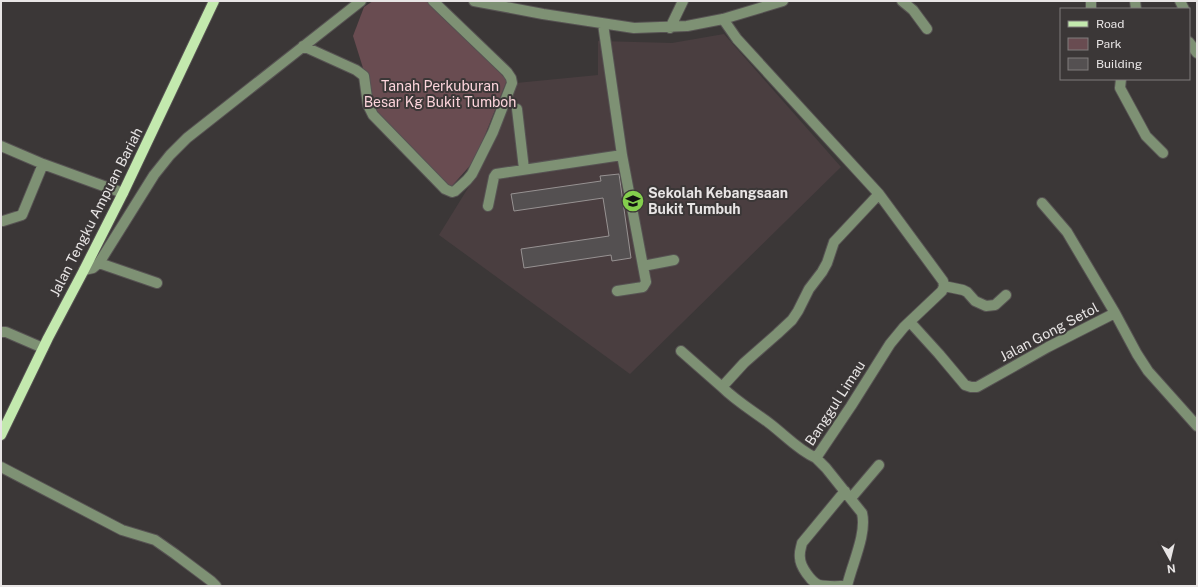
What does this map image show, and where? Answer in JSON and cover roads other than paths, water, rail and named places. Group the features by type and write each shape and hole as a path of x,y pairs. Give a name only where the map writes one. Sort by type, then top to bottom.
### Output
{"main road":[{"name":"Jalan Tengku Ampuan Bariah","path":"1,435 43,348 123,193 214,1"}],"street":[{"path":"84,270 93,268 99,263 154,175 170,155 187,138 362,1"},
{"path":"303,46 356,70 364,76 368,105 373,115 445,189 452,192 467,180 478,162 493,132 512,83 507,72 433,1"},
{"path":"474,1 603,24 634,28 670,28 687,26 723,19 783,1"},
{"path":"670,28 683,1"},
{"path":"902,1 913,10 927,29"},
{"path":"723,19 737,39 878,194 943,281 944,286 963,290 967,292 975,301 986,306 995,305 1006,296"},
{"path":"603,24 622,155 646,282 643,287 617,291"},
{"path":"1190,43 1197,53"},
{"path":"1121,80 1120,88 1146,136 1163,153"},
{"path":"517,109 524,169"},
{"path":"1,146 42,164 123,193"},
{"path":"488,206 494,177 496,174 622,155"},
{"path":"3,221 22,215 42,164"},
{"path":"722,387 744,363 792,320 798,312 809,288 828,263 834,242 878,194"},
{"path":"1042,203 1067,232 1115,313"},
{"path":"643,266 674,260"},
{"path":"99,263 157,284"},
{"name":"Banggul Limau","path":"847,586 864,524 862,513 823,464 816,458 890,344 899,333 942,291 944,286"},
{"name":"Jalan Gong Setol","path":"910,322 965,385 971,388 977,387 1048,347 1115,313 1145,368 1197,426"},
{"path":"1,332 6,332 43,348"},
{"path":"681,351 732,397 797,447 816,458"},
{"path":"847,586 826,586 812,581 801,563 800,551 802,542 879,465"},
{"path":"1,468 122,530 155,540 205,576 216,586"}],"place":[{"name":"Sekolah Kebangsaan Bukit Tumbuh","path":"633,201"}],"park label":[{"name":"Tanah Perkuburan Besar Kg Bukit Tumboh","path":"440,94"}]}
